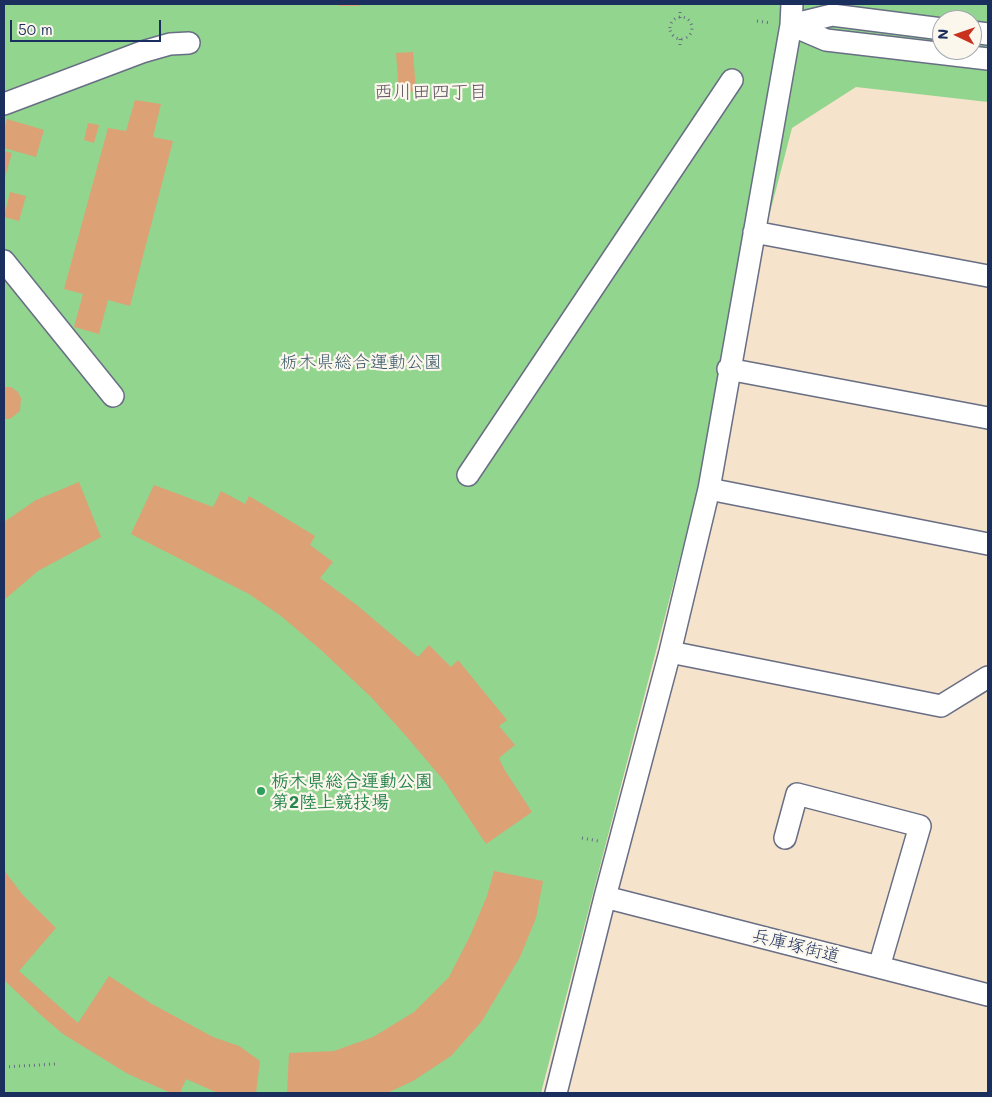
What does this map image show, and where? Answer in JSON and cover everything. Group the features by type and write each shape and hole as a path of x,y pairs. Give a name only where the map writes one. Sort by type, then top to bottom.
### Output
{"street":[{"path":"556,1093 604,896 670,652 709,489 728,369 791,25 792,4"},
{"path":"791,25 832,15 932,28"},
{"path":"791,25 826,40 988,60"},
{"path":"4,104 142,52 170,44 189,43"},
{"path":"468,475 732,80"},
{"path":"754,232 988,276"},
{"path":"4,261 113,396"},
{"path":"728,369 988,418"},
{"path":"709,489 988,544"},
{"path":"670,652 941,706 988,677"},
{"path":"785,838 797,794 920,826 879,967"},
{"name":"兵庫塚街道","path":"604,896 988,995"}],"path":[{"path":"680,9 680,18"},
{"path":"680,18 687,19 692,30 687,38 680,39 672,35 670,27 674,20 680,18"},
{"path":"680,39 680,49"},
{"path":"4,1067 55,1064"}],"green space":[{"name":"栃木県総合運動公園","path":"4,4 988,4 988,102 856,87 792,128 541,1093 4,1093"}],"building":[{"path":"334,4 360,4 360,6 340,6"},
{"path":"413,52 416,91 399,93 396,53"},
{"path":"135,100 161,104 153,137 173,141 130,306 108,300 99,334 74,327 83,294 64,289 108,128 126,131"},
{"path":"7,119 44,130 36,157 4,148 4,129"},
{"path":"88,123 99,125 94,143 84,140"},
{"path":"4,151 12,153 4,181"},
{"path":"10,192 26,196 19,221 4,217"},
{"path":"4,387 11,387 18,392 21,398 20,411 10,419 4,419"},
{"path":"79,482 101,537 38,571 4,600 4,522 36,500"},
{"path":"154,485 213,507 221,491 245,504 249,496 315,536 310,545 333,562 320,578 358,606 418,657 429,645 451,667 458,660 507,720 499,726 515,745 499,758 532,812 486,844 445,782 406,736 371,697 321,650 281,616 249,594 131,534"},
{"path":"4,870 22,894 56,928 19,971 78,1023 109,976 152,1004 213,1037 239,1046 260,1061 256,1093 218,1093 186,1079 180,1093 171,1093 128,1074 63,1034 42,1016 4,980"},
{"path":"494,871 543,881 536,918 520,957 482,1021 451,1056 413,1081 387,1093 287,1093 289,1053 334,1051 373,1037 414,1012 449,977 471,934 487,896"}],"place":[{"name":"栃木県総合運動公園 第2陸上競技場","path":"261,791"}],"district":[{"name":"西川田四丁目","path":"431,92"}]}
